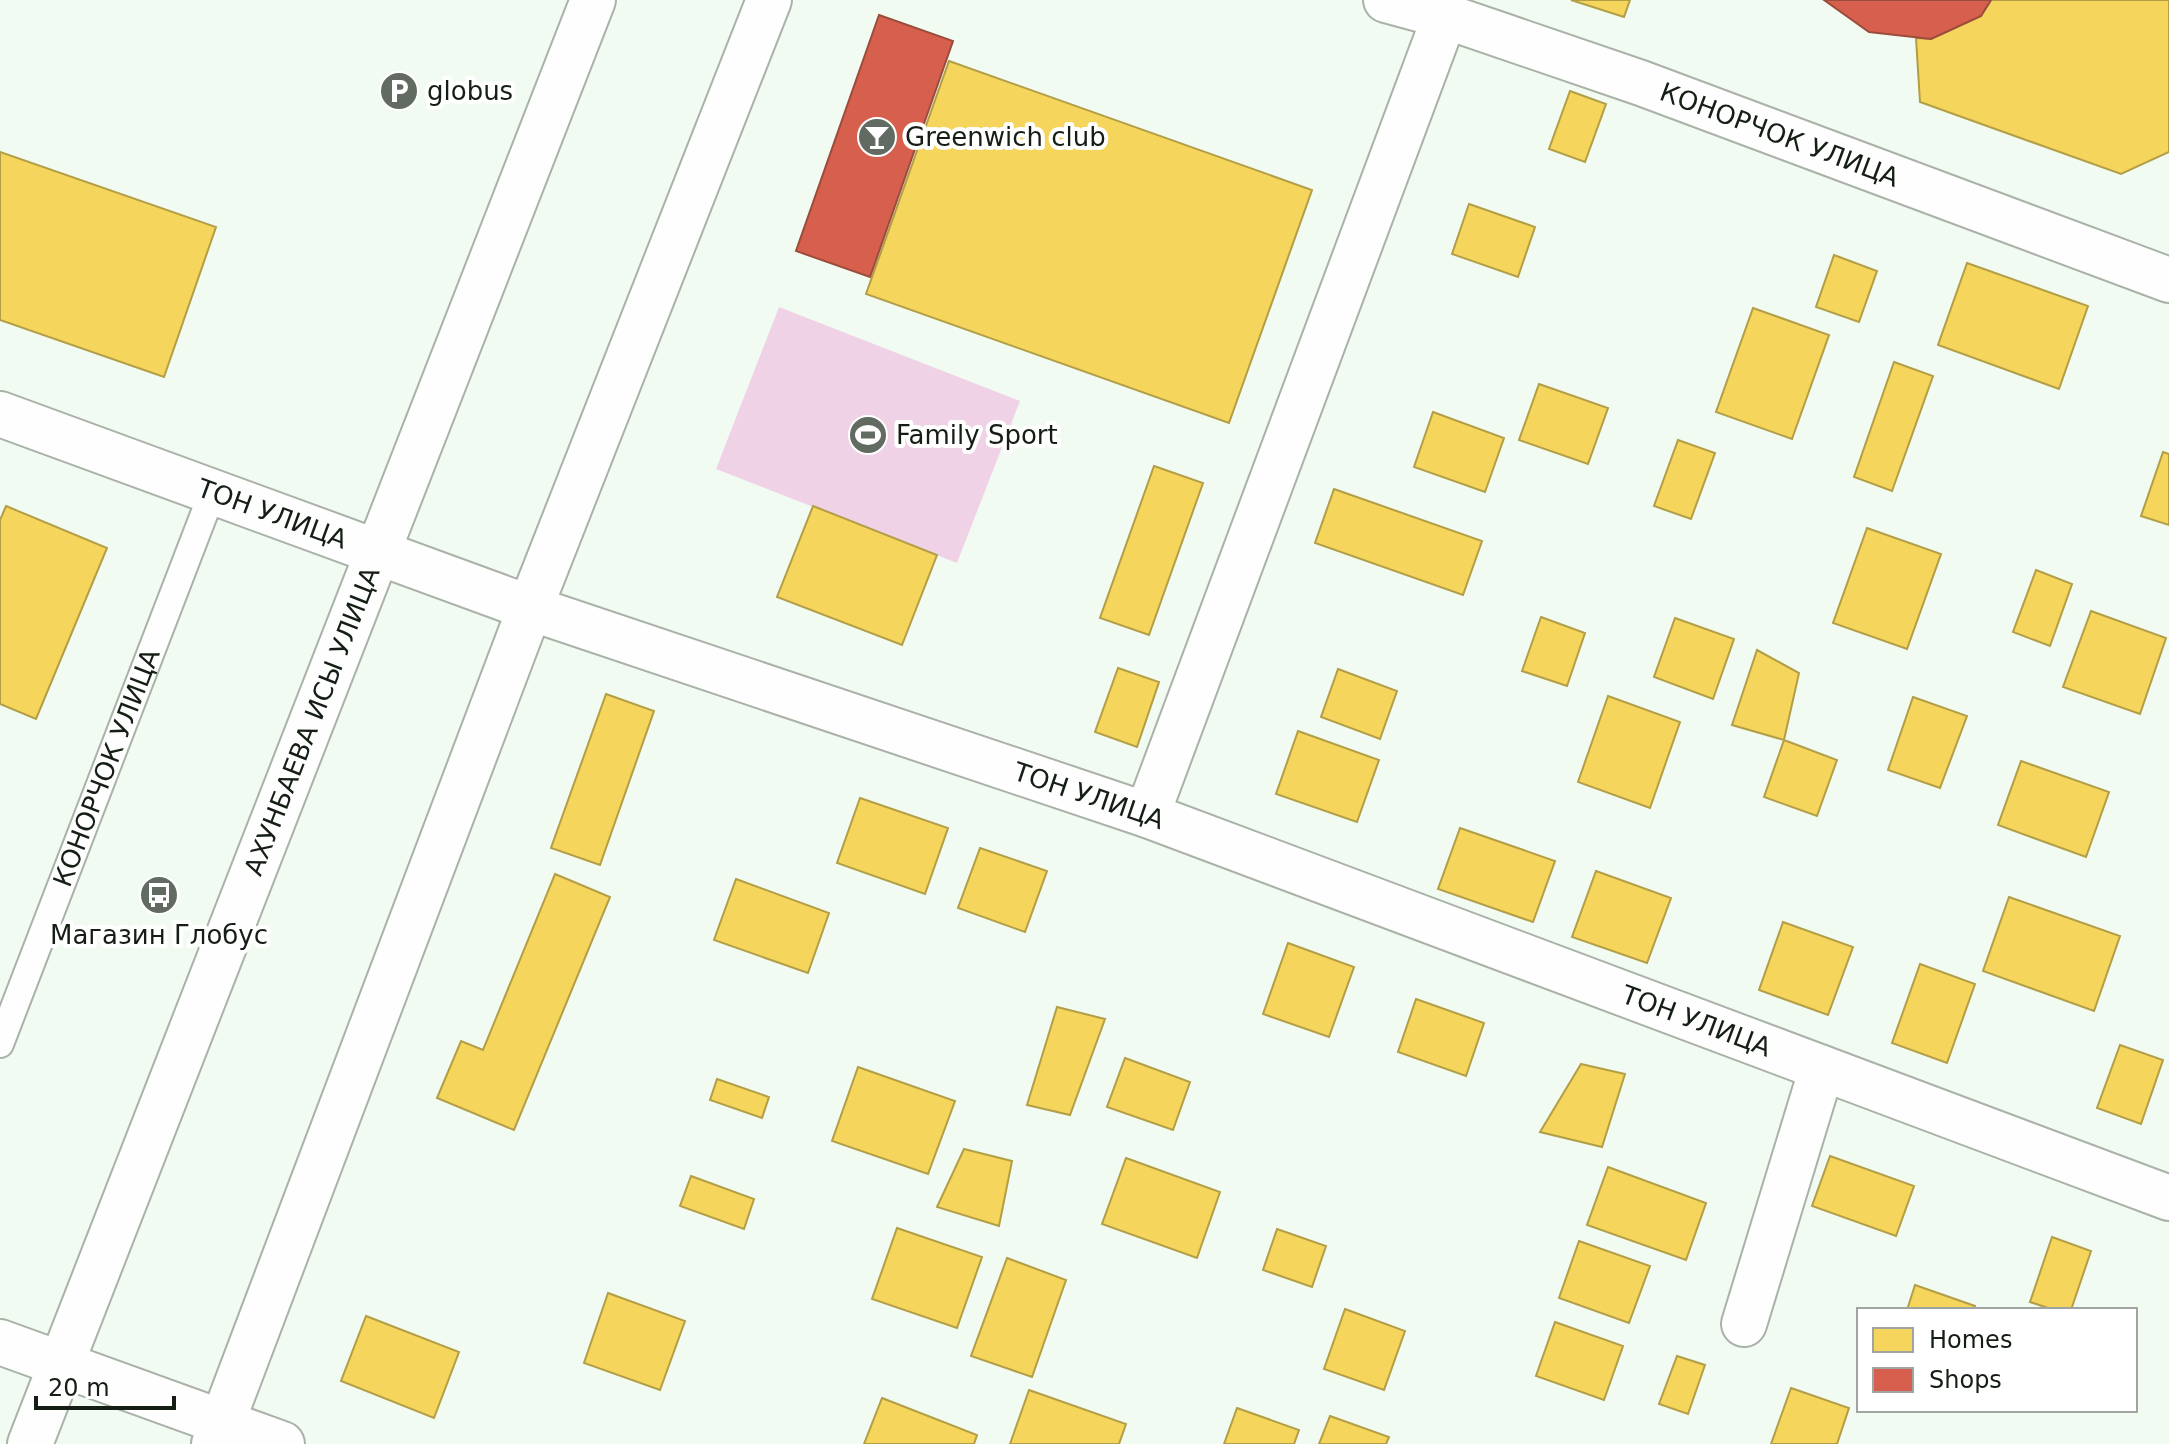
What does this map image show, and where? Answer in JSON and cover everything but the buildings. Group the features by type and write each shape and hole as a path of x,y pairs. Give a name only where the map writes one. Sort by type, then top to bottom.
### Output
{"street":[{"name":"АХУНБАЕВА ИСЫ УЛИЦА","path":"30,1444 593,0"},
{"path":"218,1433 530,608 769,0"},
{"name":"КОНОРЧОК УЛИЦА","path":"1386,0 1445,16 1641,83 2169,280"},
{"path":"1147,815 1445,16"},
{"name":"ТОН УЛИЦА","path":"0,414 530,608 1147,815 2169,1198"},
{"path":"1744,1324 1822,1068"},
{"path":"0,1342 62,1363 218,1433 282,1444"}],"lane":[{"name":"КОНОРЧОК УЛИЦА","path":"0,1044 213,491"}],"shaded area":[{"name":"Family Sport","path":"779,307 1020,401 957,563 716,469"}],"place":[{"name":"globus","path":"399,91"},
{"name":"Greenwich club","path":"877,137"},
{"name":"Family Sport","path":"868,435"},
{"name":"Магазин Глобус","path":"159,895"}]}
